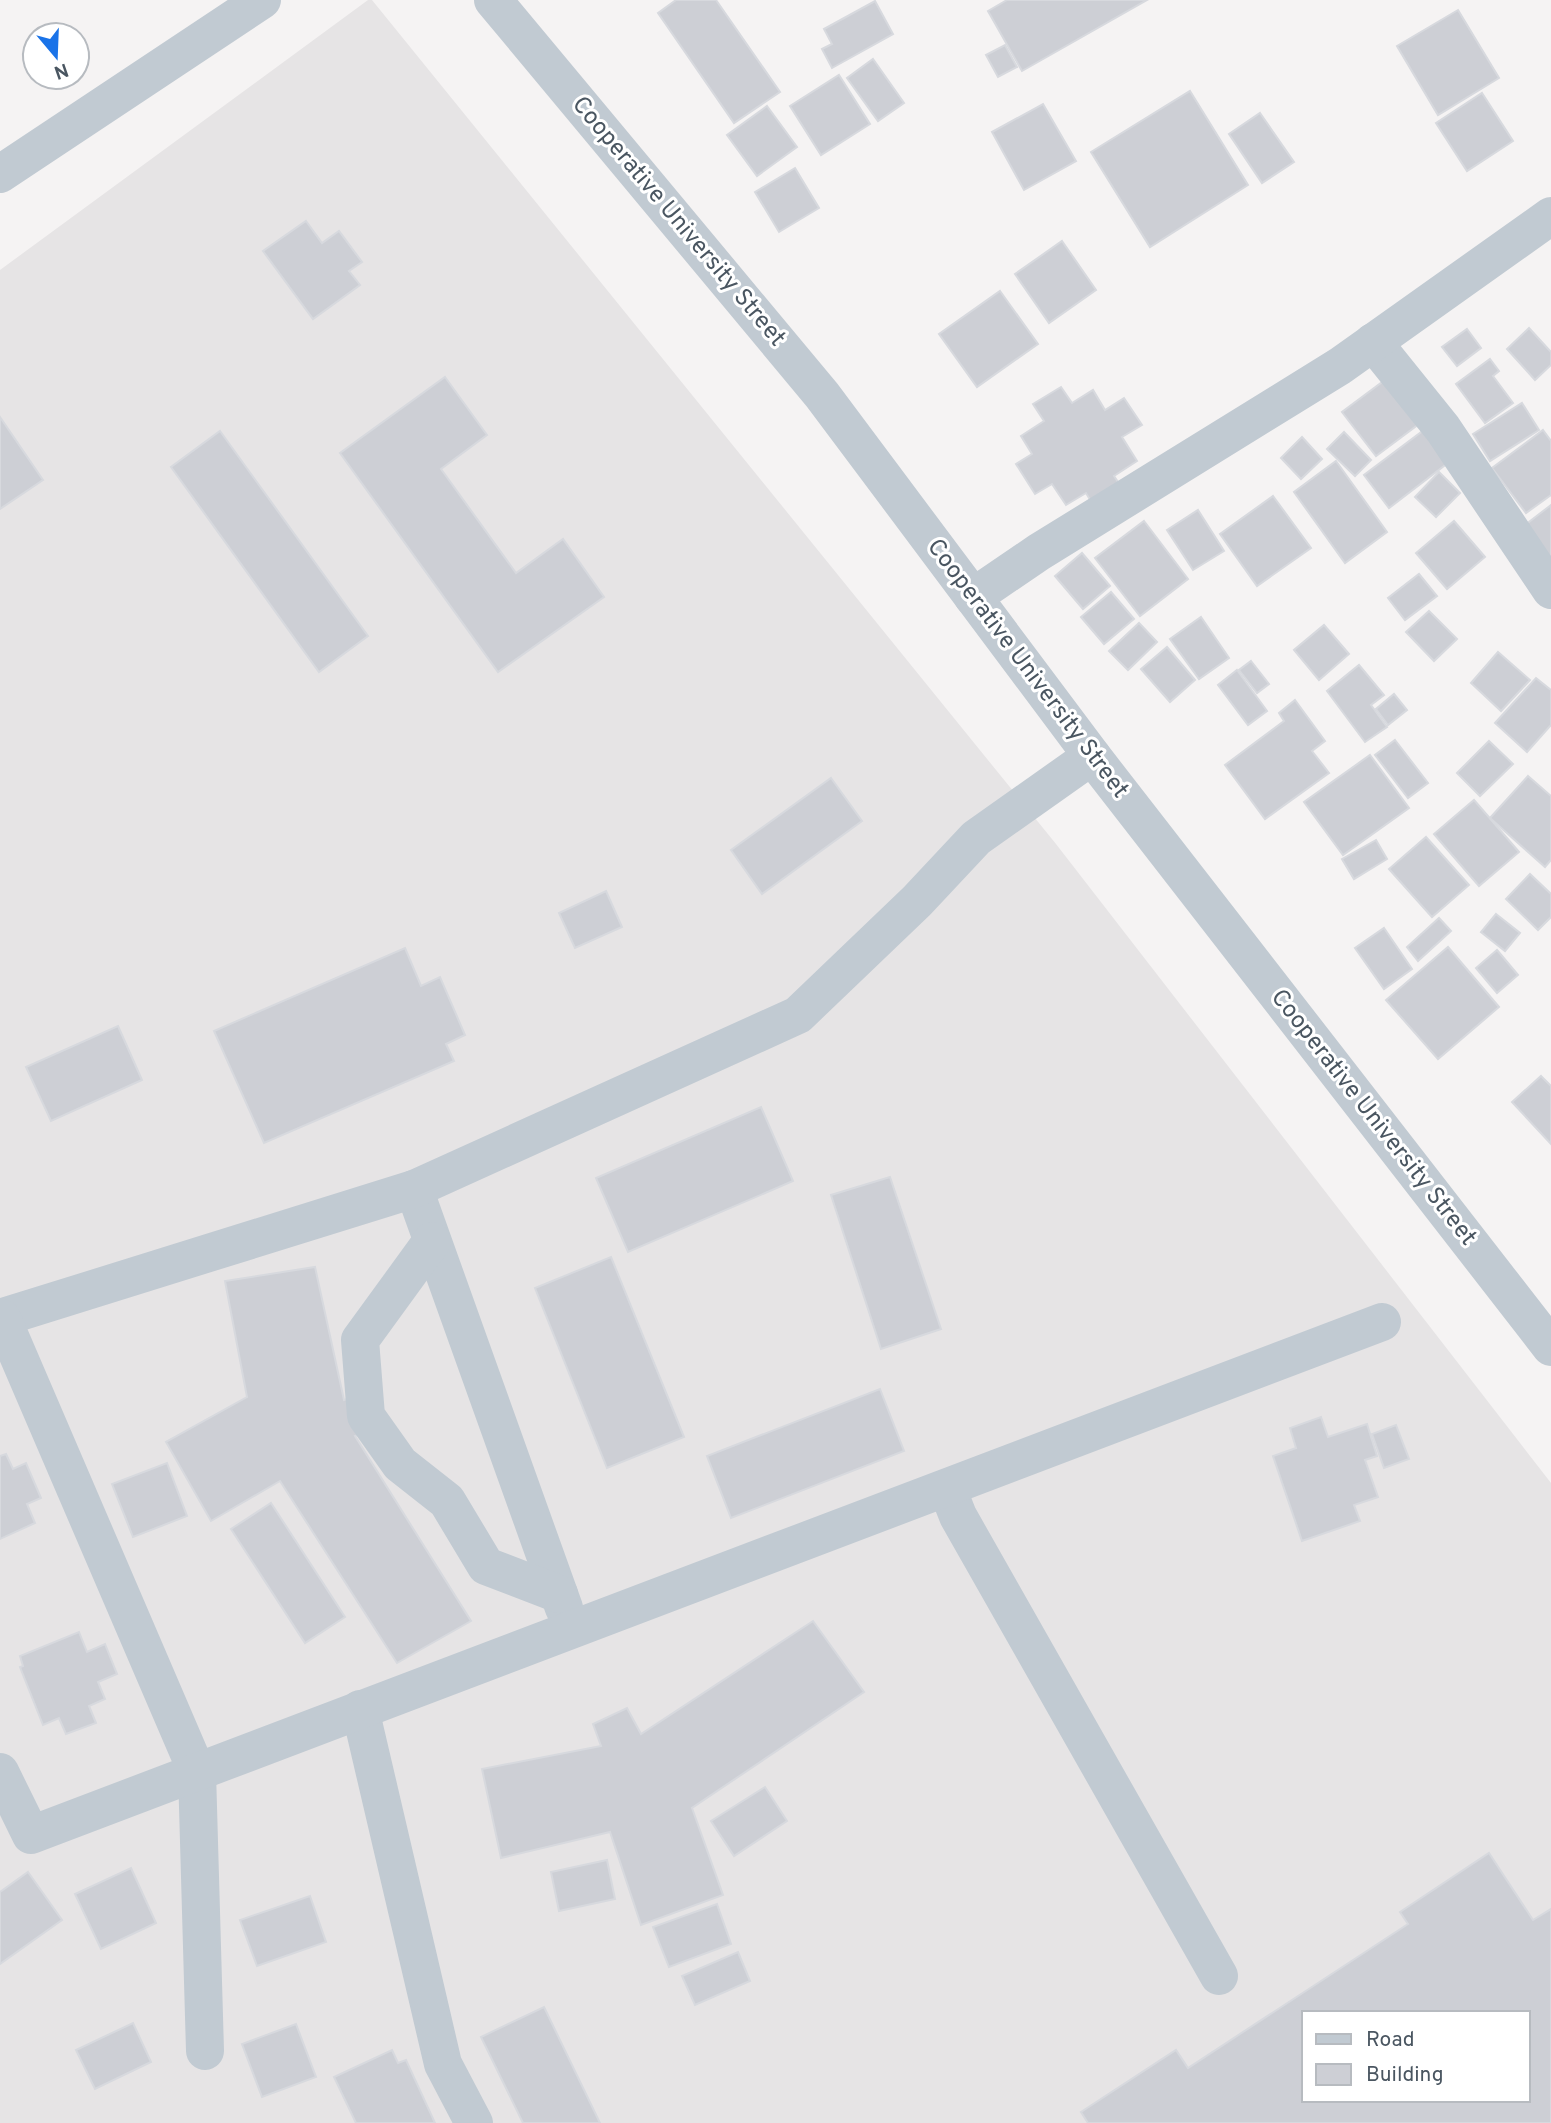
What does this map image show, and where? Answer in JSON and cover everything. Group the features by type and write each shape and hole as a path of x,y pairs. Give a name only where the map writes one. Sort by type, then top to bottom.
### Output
{"street":[{"path":"0,174 262,0"},
{"name":"Cooperative University Street","path":"493,0 822,395 1092,756 1551,1347"},
{"path":"973,597 1040,552 1340,366 1551,216"},
{"path":"1373,342 1443,429 1551,590"},
{"path":"205,2051 197,1772 1,1318 414,1189 798,1014 917,901 976,838 1092,756"},
{"path":"414,1189 572,1630"},
{"path":"432,1241 360,1340 366,1416 400,1464 447,1501 486,1566 559,1594"},
{"path":"0,1772 31,1835 1382,1322"},
{"path":"947,1488 957,1516 1219,1976"},
{"path":"359,1709 443,2064 474,2123"}],"shaded area":[{"path":"368,0 372,0 1056,844 1551,1483 1551,2123 0,2123 0,270"}],"building":[{"path":"676,0 716,0 780,92 734,123 658,13"},
{"path":"1007,0 1147,0 1022,71 988,11"},
{"path":"875,1 893,34 832,68 822,49 832,44 824,29"},
{"path":"1458,10 1499,78 1438,115 1397,46"},
{"path":"1005,45 1017,67 998,77 986,55"},
{"path":"873,59 904,103 878,121 847,78"},
{"path":"839,75 870,124 821,155 790,106"},
{"path":"1190,91 1248,185 1150,247 1091,152"},
{"path":"1482,93 1513,141 1467,171 1436,123"},
{"path":"1043,104 1076,161 1024,190 992,132"},
{"path":"767,106 797,147 757,176 727,135"},
{"path":"1260,113 1294,162 1262,183 1229,134"},
{"path":"795,168 819,208 779,232 755,192"},
{"path":"306,221 322,243 339,231 362,262 349,271 360,285 313,319 263,251"},
{"path":"1062,241 1096,290 1049,323 1015,274"},
{"path":"1000,291 1038,344 977,387 939,334"},
{"path":"1529,328 1551,352 1551,365 1535,380 1507,349"},
{"path":"1467,329 1481,348 1457,366 1442,347"},
{"path":"1490,359 1499,371 1493,376 1513,403 1485,423 1456,384"},
{"path":"1393,374 1427,418 1376,456 1342,412"},
{"path":"445,377 487,435 441,469 516,573 563,539 604,597 498,672 340,453"},
{"path":"1061,387 1072,403 1093,390 1105,410 1124,398 1142,425 1122,437 1137,461 1114,476 1124,491 1095,508 1086,493 1066,505 1052,484 1035,494 1016,464 1032,454 1021,436 1044,421 1033,404"},
{"path":"1522,403 1539,430 1490,461 1473,434"},
{"path":"0,417 43,480 0,509"},
{"path":"1428,427 1453,459 1389,508 1364,475"},
{"path":"1543,430 1551,441 1551,495 1526,513 1492,468"},
{"path":"220,431 368,636 319,672 171,467"},
{"path":"1344,432 1371,460 1355,476 1327,449"},
{"path":"1302,437 1322,459 1301,479 1281,458"},
{"path":"1336,461 1387,532 1345,563 1294,492"},
{"path":"1439,472 1460,493 1436,517 1415,497"},
{"path":"1273,496 1311,548 1257,586 1220,534"},
{"path":"1551,505 1551,558 1525,525"},
{"path":"1198,510 1224,551 1193,570 1167,530"},
{"path":"1144,521 1188,579 1140,616 1095,558"},
{"path":"1454,521 1485,557 1447,589 1416,553"},
{"path":"1082,553 1110,586 1083,609 1055,576"},
{"path":"1419,574 1437,596 1405,620 1388,598"},
{"path":"1111,592 1134,619 1104,644 1081,617"},
{"path":"1429,611 1457,639 1434,661 1406,632"},
{"path":"1201,617 1229,658 1199,679 1170,639"},
{"path":"1139,623 1157,642 1128,670 1109,651"},
{"path":"1324,625 1349,654 1319,680 1294,650"},
{"path":"1167,647 1195,680 1170,702 1141,669"},
{"path":"1498,652 1530,680 1501,711 1471,683"},
{"path":"1251,661 1269,684 1257,693 1239,670"},
{"path":"1359,665 1384,695 1371,705 1387,727 1365,742 1327,691"},
{"path":"1237,670 1267,711 1248,725 1218,685"},
{"path":"1536,678 1551,690 1551,725 1527,752 1495,723"},
{"path":"1394,694 1407,710 1388,725 1376,709"},
{"path":"1295,700 1325,741 1312,751 1329,773 1265,819 1225,765 1284,721 1279,713"},
{"path":"1395,740 1428,783 1408,798 1375,755"},
{"path":"1489,741 1513,764 1480,796 1457,773"},
{"path":"1370,755 1409,808 1343,855 1304,802"},
{"path":"1528,776 1551,796 1551,860 1545,867 1490,818"},
{"path":"831,778 862,821 762,894 731,850"},
{"path":"1474,800 1519,852 1479,886 1434,834"},
{"path":"1426,837 1469,885 1432,917 1389,869"},
{"path":"1376,840 1387,859 1354,879 1342,859"},
{"path":"1530,874 1551,894 1551,917 1538,930 1506,899"},
{"path":"606,891 622,927 575,948 559,913"},
{"path":"1496,914 1520,933 1505,951 1481,932"},
{"path":"1439,918 1451,931 1418,961 1407,947"},
{"path":"1384,928 1412,969 1384,989 1355,948"},
{"path":"1448,947 1499,1007 1438,1059 1386,1000"},
{"path":"405,948 421,986 440,977 465,1035 446,1044 454,1061 264,1143 214,1031"},
{"path":"1497,950 1518,975 1497,993 1476,968"},
{"path":"118,1026 142,1080 51,1121 26,1067"},
{"path":"1541,1076 1551,1086 1551,1144 1512,1102"},
{"path":"761,1107 793,1181 628,1252 596,1178"},
{"path":"890,1177 941,1329 881,1349 831,1195"},
{"path":"611,1257 684,1437 607,1468 535,1288"},
{"path":"315,1267 344,1400 372,1391 383,1426 355,1436 471,1621 397,1663 280,1481 211,1521 166,1442 247,1397 225,1281"},
{"path":"880,1389 904,1451 731,1518 707,1456"},
{"path":"1321,1417 1328,1437 1367,1424 1377,1456 1365,1460 1378,1497 1354,1505 1360,1521 1302,1541 1273,1456 1296,1448 1290,1428"},
{"path":"1396,1425 1409,1459 1384,1468 1372,1434"},
{"path":"6,1454 13,1469 26,1463 41,1498 27,1504 35,1523 0,1539 0,1456"},
{"path":"167,1463 187,1516 133,1537 112,1484"},
{"path":"271,1503 345,1617 305,1643 231,1529"},
{"path":"813,1621 864,1692 692,1808 723,1895 641,1925 610,1832 501,1858 482,1769 601,1746 593,1724 627,1708 641,1734"},
{"path":"79,1632 87,1652 105,1644 117,1674 98,1682 105,1699 89,1706 96,1723 66,1734 59,1718 43,1725 20,1667 23,1666 20,1656"},
{"path":"765,1787 787,1821 734,1856 711,1821"},
{"path":"1489,1853 1533,1920 1551,1909 1551,2123 1088,2123 1081,2112 1176,2050 1188,2068 1408,1924 1400,1912"},
{"path":"607,1860 615,1899 559,1911 551,1872"},
{"path":"131,1868 156,1923 101,1949 75,1894"},
{"path":"28,1872 62,1920 0,1964 0,1892"},
{"path":"310,1896 326,1942 257,1966 240,1920"},
{"path":"717,1904 731,1944 669,1967 653,1927"},
{"path":"738,1952 750,1981 695,2005 682,1976"},
{"path":"544,2007 600,2123 523,2123 481,2037"},
{"path":"133,2023 151,2062 95,2089 76,2050"},
{"path":"296,2024 316,2077 262,2097 242,2044"},
{"path":"392,2050 398,2063 406,2060 435,2123 356,2123 334,2077"}]}
